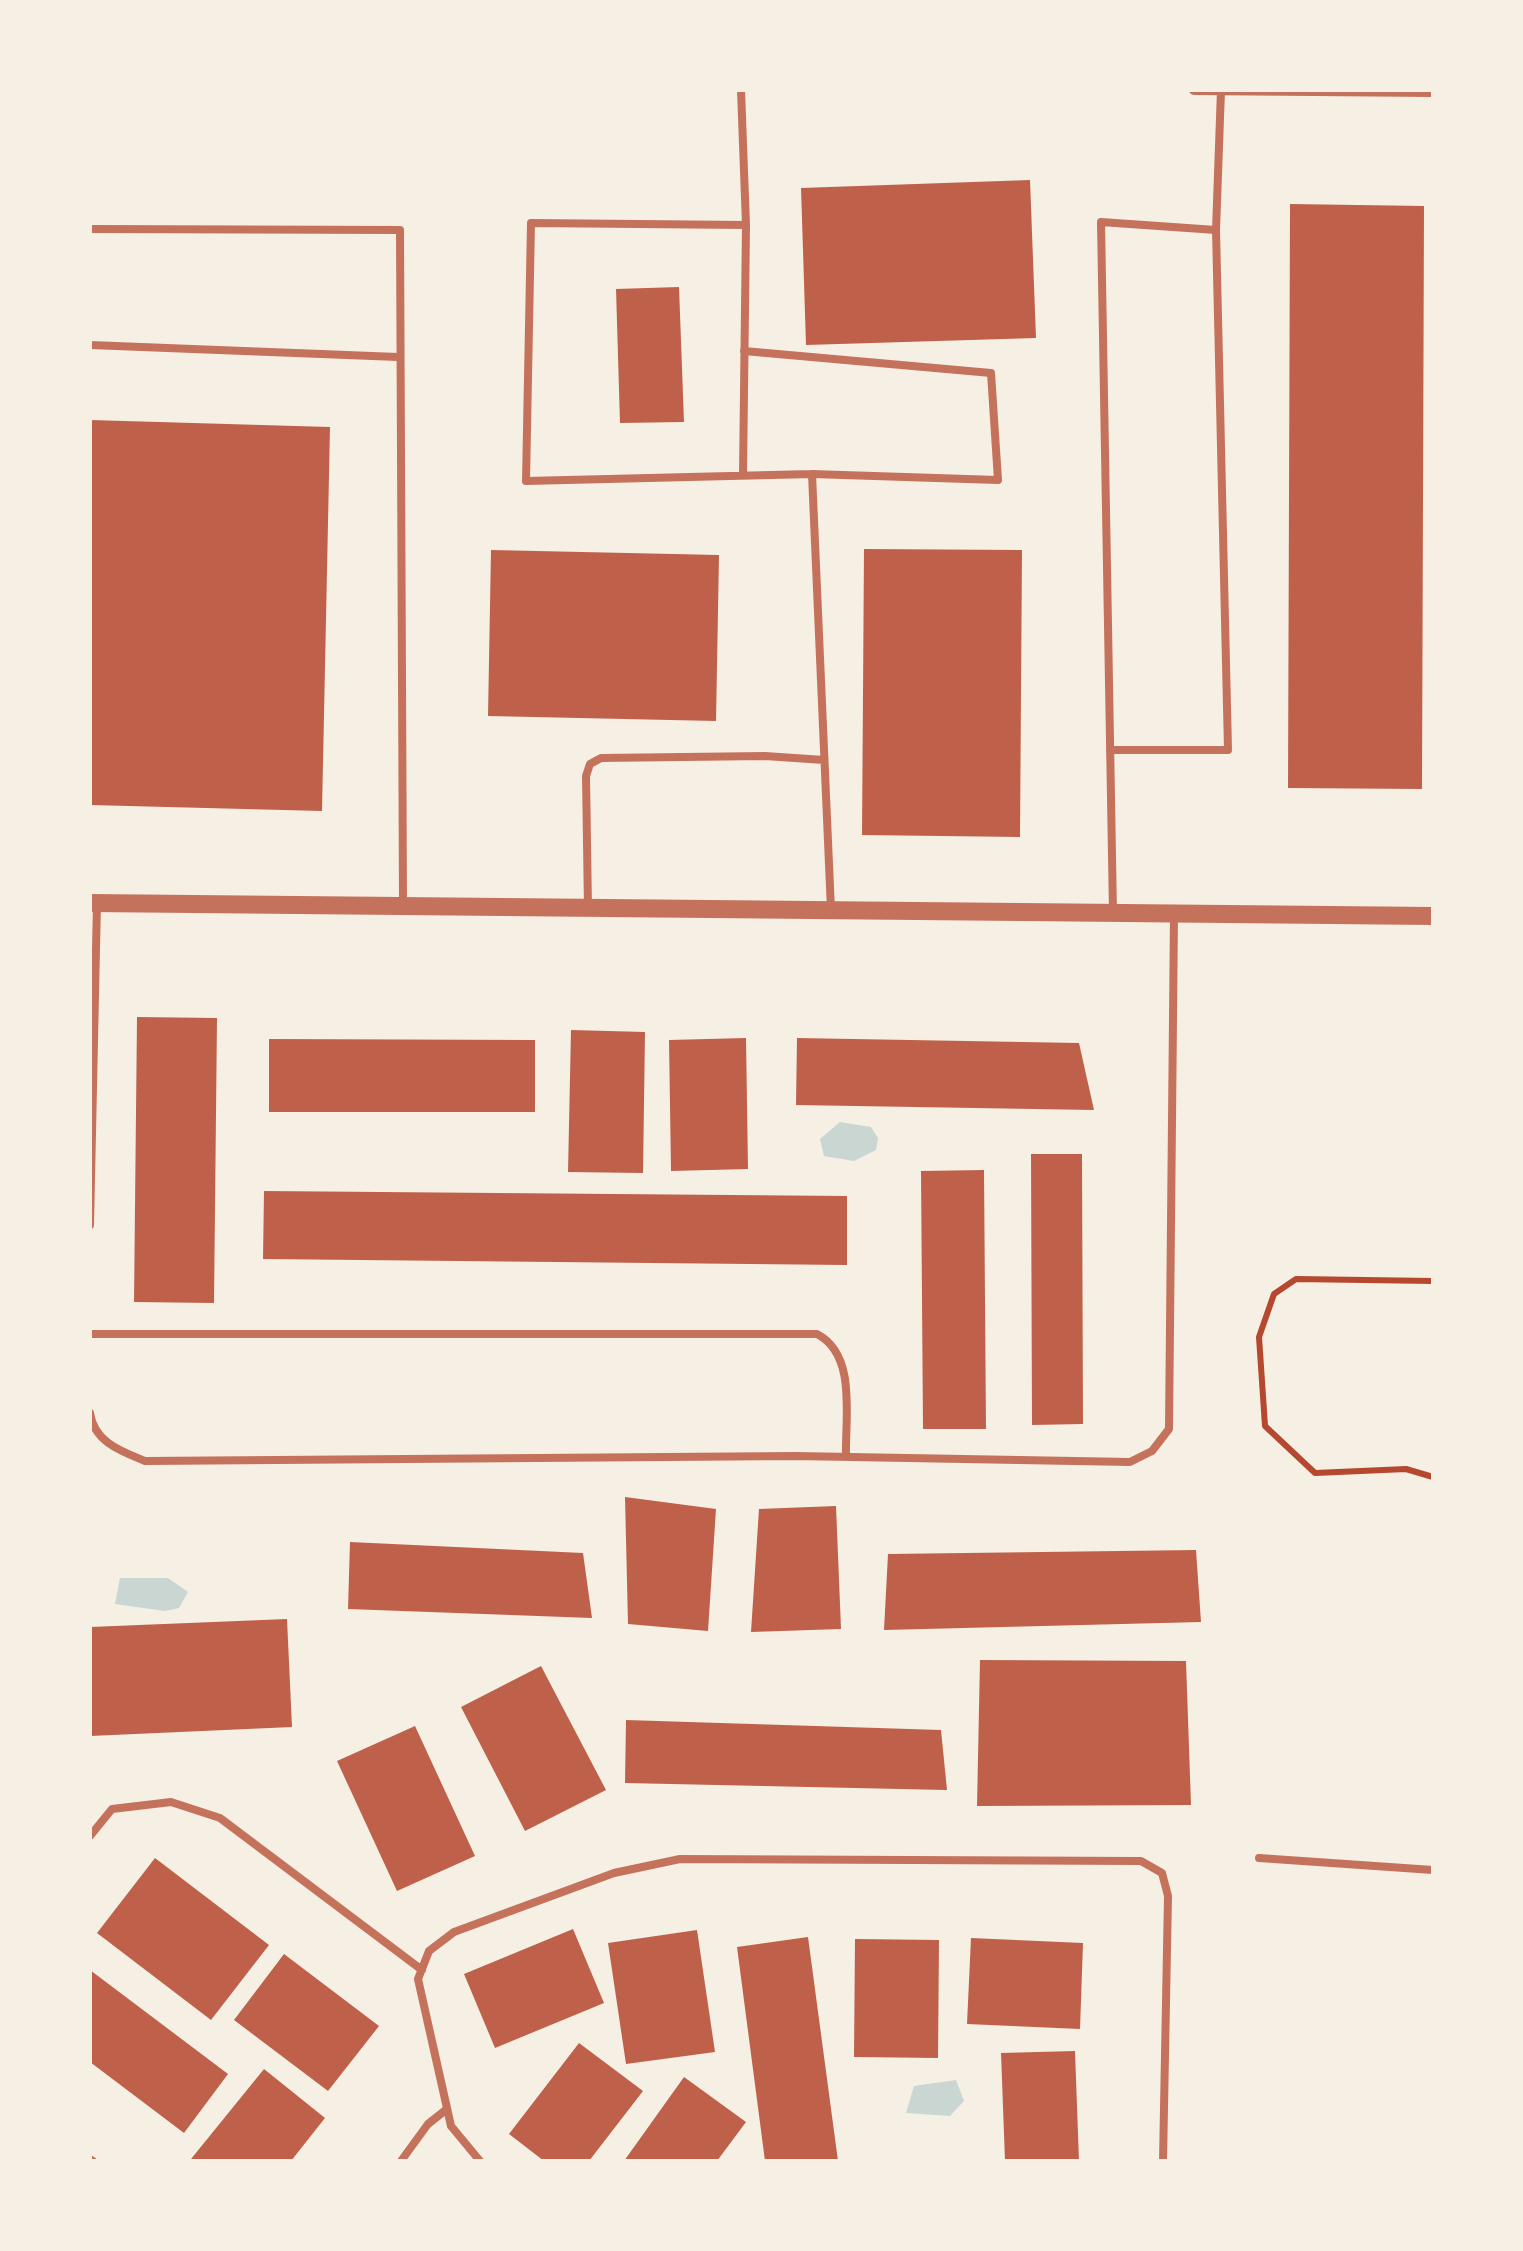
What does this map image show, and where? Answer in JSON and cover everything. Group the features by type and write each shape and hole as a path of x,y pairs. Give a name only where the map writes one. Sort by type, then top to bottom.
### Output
{"street":[{"path":"1194,90 1433,92"},
{"path":"93,903 1433,916"}],"lane":[{"path":"742,90 746,224 743,475"},
{"path":"1110,750 1228,750 1216,230 1221,90"},
{"path":"1113,913 1101,222 1216,230"},
{"path":"744,351 991,374 998,480 812,474 526,480 531,223 746,224"},
{"path":"90,230 400,230 403,908"},
{"path":"90,345 398,358"},
{"path":"812,474 830,910"},
{"path":"588,909 586,776 590,764 601,758 690,756 824,760"},
{"path":"90,1225 93,903"},
{"path":"90,1413 92,1427 111,1446 145,1462 846,1457 1130,1462 1152,1452 1169,1429 1174,913"},
{"path":"90,1334 817,1334 834,1342 843,1357 846,1457"},
{"path":"90,1836 112,1809 171,1802 220,1818 422,1970"},
{"path":"1258,1858 1433,1870"},
{"path":"480,2161 451,2126 418,1979 429,1951 454,1932 614,1873 680,1859 1141,1861 1162,1873 1168,1896 1162,2161"},
{"path":"401,2161 428,2124 448,2108"}],"path":[{"path":"1433,1281 1296,1278 1274,1294 1259,1336 1265,1426 1314,1473 1406,1469 1433,1477"}],"shaded area":[{"path":"840,1122 871,1127 878,1138 876,1150 854,1161 824,1156 820,1139"},
{"path":"120,1578 168,1578 188,1592 179,1608 165,1611 115,1604"},
{"path":"956,2080 964,2101 950,2116 906,2113 914,2086"}],"building":[{"path":"1030,180 1036,338 806,345 801,188"},
{"path":"1290,204 1424,206 1422,789 1288,788"},
{"path":"679,287 684,422 620,423 616,289"},
{"path":"90,420 330,427 322,811 90,805"},
{"path":"864,549 1022,550 1020,837 862,835"},
{"path":"491,550 719,555 716,721 488,716"},
{"path":"137,1017 217,1018 214,1303 134,1302"},
{"path":"571,1030 645,1032 643,1173 568,1172"},
{"path":"746,1038 748,1169 671,1171 669,1040"},
{"path":"797,1038 1079,1043 1094,1110 796,1105"},
{"path":"269,1039 535,1040 535,1112 269,1112"},
{"path":"1031,1154 1082,1154 1083,1424 1032,1425"},
{"path":"984,1170 986,1429 923,1429 921,1171"},
{"path":"264,1191 847,1196 847,1265 263,1259"},
{"path":"625,1497 716,1509 708,1631 628,1624"},
{"path":"836,1506 841,1629 751,1632 759,1509"},
{"path":"350,1542 583,1553 592,1618 348,1609"},
{"path":"1196,1550 1201,1622 884,1630 888,1554"},
{"path":"287,1619 292,1727 90,1736 90,1627"},
{"path":"980,1660 1186,1661 1191,1805 977,1806"},
{"path":"541,1666 606,1790 525,1831 461,1707"},
{"path":"626,1720 941,1730 947,1790 625,1783"},
{"path":"415,1726 475,1856 397,1891 337,1761"},
{"path":"155,1858 269,1945 211,2020 97,1933"},
{"path":"573,1929 604,2003 495,2048 464,1974"},
{"path":"697,1930 715,2052 626,2064 608,1943"},
{"path":"808,1937 838,2161 765,2161 737,1947"},
{"path":"971,1938 1083,1943 1080,2029 967,2024"},
{"path":"855,1939 939,1940 938,2058 854,2057"},
{"path":"284,1954 379,2026 328,2091 234,2020"},
{"path":"90,1970 228,2074 184,2133 90,2062"},
{"path":"579,2043 643,2091 589,2161 544,2161 509,2134"},
{"path":"1075,2051 1079,2161 1005,2161 1001,2053"},
{"path":"264,2069 325,2118 291,2161 191,2159"},
{"path":"684,2077 746,2122 717,2161 624,2161"}]}
